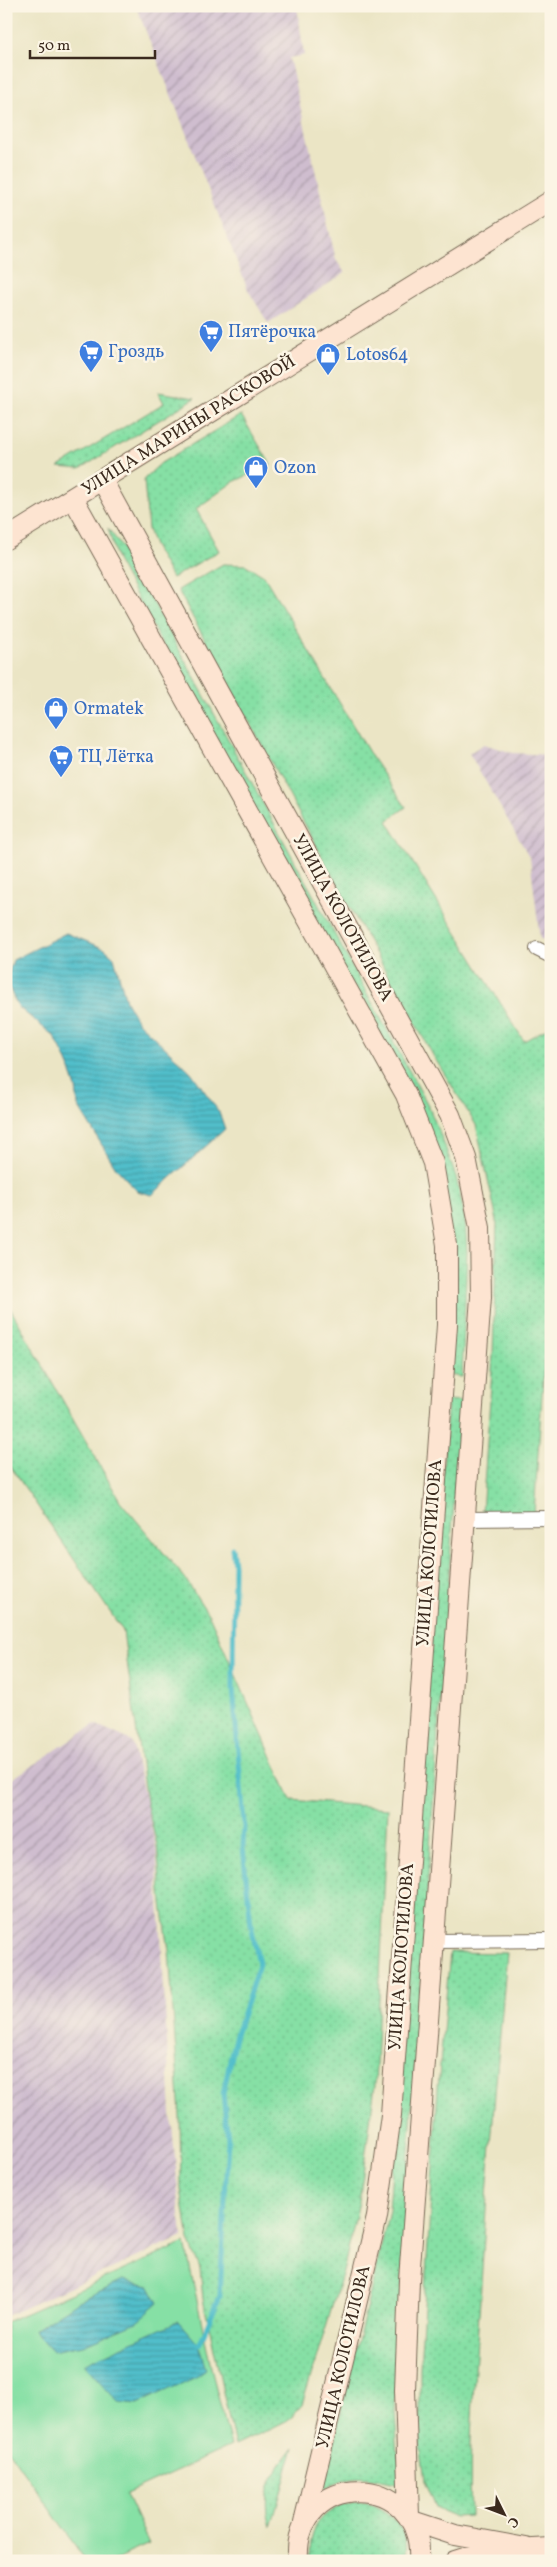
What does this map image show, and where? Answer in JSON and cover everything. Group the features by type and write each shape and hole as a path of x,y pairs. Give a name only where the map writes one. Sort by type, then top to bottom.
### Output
{"main road":[{"name":"УЛИЦА МАРИНЫ РАСКОВОЙ","path":"6,539 551,202"},
{"name":"УЛИЦА КОЛОТИЛОВА","path":"102,480 450,1115 466,1158 480,1228 481,1297 475,1386 436,1941 409,2280 405,2390 410,2519 420,2548 419,2561"},
{"name":"УЛИЦА КОЛОТИЛОВА","path":"73,498 406,1095 432,1163 447,1245 447,1325 391,2115 377,2217 298,2542 298,2561"},
{"path":"443,1384 475,1386"},
{"name":"УЛИЦА КОЛОТИЛОВА","path":"304,2522 323,2502 335,2495 356,2490 376,2492 395,2502 410,2519"},
{"path":"410,2519 455,2535 526,2548"},
{"path":"455,2561 483,2552 551,2548"}],"street":[{"path":"537,950 551,956"},
{"path":"466,1519 551,1518"},
{"path":"436,1941 551,1940"}],"shaded area":[{"path":"136,6 297,6 304,55 289,58 336,260 345,273 268,323 248,290"},
{"path":"484,744 513,753 551,755 551,940 540,939 530,858 469,753"},
{"path":"95,1724 132,1741 156,1848 171,2113 182,2237 6,2316 6,1783"}],"green space":[{"path":"158,392 195,398 80,469 58,467 164,403"},
{"path":"241,415 271,465 233,482 196,509 219,551 172,578 154,546 148,529 144,479 161,463"},
{"path":"108,528 128,556 428,1105 456,1177 465,1218 467,1252 462,1377 448,1375 434,1151 117,560"},
{"path":"223,564 246,565 264,576 373,759 406,807 387,821 524,1041 551,1026 551,1261 534,1514 482,1513 493,1356 497,1221 476,1125 434,1057 349,906 178,590"},
{"path":"6,1301 120,1501 184,1577 210,1617 291,1800 388,1808 375,2085 359,2203 343,2271 302,2405 288,2420 235,2446 203,2299 200,2269 189,2240 181,2189 180,2116 169,1950 162,1904 157,1845 146,1802 123,1631 6,1460"},
{"path":"448,1400 461,1401 409,2151 395,2412 400,2484 379,2479 352,2478 324,2489 389,2211"},
{"path":"450,1952 507,1953 474,2381 470,2462 471,2516 454,2517 436,2507 425,2480 420,2445 420,2368 438,2088"},
{"path":"185,2243 212,2372 231,2446 126,2494 149,2544 111,2561 86,2561 6,2447 6,2322"},
{"path":"294,2447 271,2527 267,2503 270,2484 274,2475"},
{"path":"360,2501 389,2514 402,2529 407,2549 405,2561 311,2561 310,2548 312,2537 315,2527 321,2519 337,2508"}],"water":[{"path":"66,933 105,949 114,957 126,1001 138,1022 191,1072 219,1112 225,1129 152,1195 137,1191 116,1168 78,1106 76,1088 67,1061 54,1036 18,1007 6,981 13,960"},
{"path":"123,2280 150,2286 159,2303 137,2322 83,2345 53,2351 34,2330 77,2302"},
{"path":"178,2321 199,2345 206,2370 196,2377 137,2404 118,2402 84,2364"}],"waterway":[{"path":"199,2345 220,2296 228,2139 223,2094 234,2041 259,1964 251,1924 243,1848 244,1824 233,1688 234,1564 232,1548"}],"place":[{"name":"Пятёрочка","path":"211,353"},
{"name":"Гроздь","path":"91,373"},
{"name":"Lotos64","path":"328,376"},
{"name":"Ozon","path":"256,489"},
{"name":"Ormatek","path":"56,730"},
{"name":"ТЦ Лётка","path":"61,778"}]}
